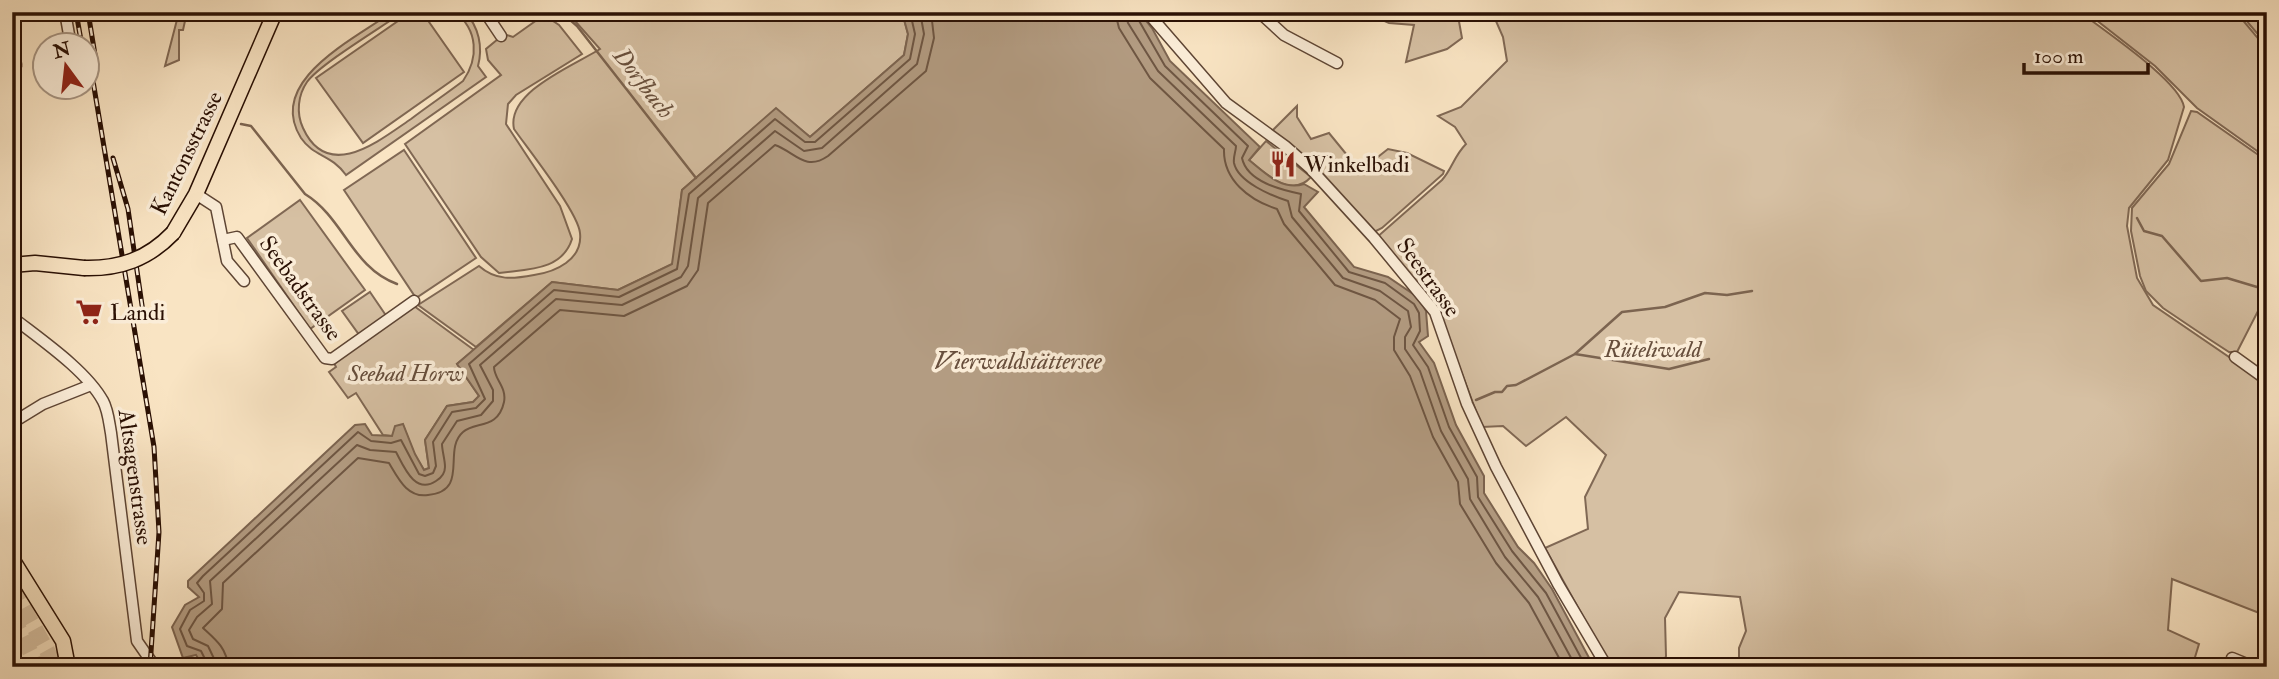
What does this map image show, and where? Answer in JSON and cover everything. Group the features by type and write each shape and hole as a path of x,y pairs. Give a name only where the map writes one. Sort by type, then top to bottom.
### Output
{"main road":[{"name":"Kantonsstrasse","path":"12,265 35,263 110,268 133,262 159,247 173,233 196,194 275,12"},
{"path":"12,559 65,647 68,667"},
{"path":"57,635 60,667"}],"street":[{"path":"65,12 69,32"},
{"path":"485,12 502,36"},
{"name":"Seestrasse","path":"1147,12 1226,103 1310,168 1374,238 1435,312 1444,330 1466,404 1496,467 1606,667"},
{"path":"1259,12 1284,35 1337,63"},
{"path":"12,42 16,65"},
{"name":"Seebadstrasse","path":"196,194 216,207 229,264 244,281"},
{"name":"Seebadstrasse","path":"223,240 237,237 325,358 332,359 414,301"},
{"name":"Altsagenstrasse","path":"12,317 41,339 91,385 103,401 108,414 137,641 155,667"},
{"path":"2235,356 2267,380"},
{"path":"12,424 36,408 91,385"},
{"path":"2232,658 2254,667"}],"green space":[{"path":"179,12 187,12 183,30 179,30 179,60 165,66"},
{"path":"392,12 403,12 314,74 304,87 299,104 303,128 314,144 326,153 340,155 370,146 463,81 472,63 474,45 468,27 455,12 465,12 474,24 480,45 478,66 486,77 346,175 334,163 311,149 301,138 293,117 295,98 304,80 319,64"},
{"path":"411,12 422,12 464,72 363,143 316,78"},
{"path":"567,12 902,12 908,34 904,55 810,137 776,109 682,190 673,264 618,290 552,282 476,347 418,305 479,266 505,278 559,268 577,251 580,242 580,233 571,211 514,129 514,116 520,103 531,92 559,72 600,49"},
{"path":"1364,12 1466,12 1458,16 1462,38 1447,49 1406,62 1414,25 1389,23"},
{"name":"Rüteliwald","path":"1492,12 2080,12 2122,43 2169,84 2184,107 2168,160 2129,208 2127,226 2137,278 2153,305 2267,383 2267,616 2172,579 2168,630 2199,644 2192,667 1739,667 1739,648 1746,631 1740,597 1679,592 1665,618 1666,656 1662,667 1611,667 1545,548 1588,529 1585,497 1606,455 1566,417 1526,446 1503,426 1482,427 1438,310 1376,238 1442,180 1466,144 1455,127 1438,116 1461,107 1507,61 1503,37"},
{"path":"2086,12 2236,12 2267,49 2267,158 2197,108 2155,66"},
{"path":"2239,12 2267,12 2267,45"},
{"path":"544,15 559,25 582,54 516,95 508,104 506,124 560,206 572,239 567,249 552,263 532,269 499,273 481,257 405,144 501,75 488,60 486,49 504,34 513,37"},
{"path":"1297,106 1297,117 1311,139 1329,133 1360,171 1388,149 1407,153 1444,171 1443,174 1382,228 1372,233 1271,132"},
{"path":"2191,111 2197,112 2267,161 2267,313 2259,309 2237,352 2229,352 2209,339 2163,308 2146,291 2140,276 2131,231 2132,208 2169,164"},
{"path":"1266,141 1311,177 1295,186 1279,182 1263,172 1249,160"},
{"path":"404,150 476,258 416,298 344,190"},
{"path":"300,200 365,290 310,329 247,238"},
{"path":"370,292 387,317 360,336 342,311"},
{"name":"Seebad Horw","path":"414,306 474,350 457,364 479,396 473,402 447,406 425,440 429,468 424,470 414,454 403,425 392,436 383,435 356,393 348,398 329,372 336,367 334,363"}],"water":[{"name":"Vierwaldstättersee","path":"902,12 1139,12 1152,28 1170,61 1260,147 1249,160 1281,183 1296,186 1304,184 1318,192 1304,207 1354,267 1388,277 1419,298 1426,311 1428,336 1419,342 1434,363 1456,425 1484,476 1484,493 1518,547 1534,563 1552,589 1594,667 203,667 196,655 183,658 172,627 185,605 199,597 188,587 188,581 355,425 365,424 372,435 392,436 395,426 403,424 424,470 429,468 425,440 447,406 473,402 479,396 457,364 552,282 618,290 672,264 682,190 776,108 810,137 904,55 908,34"}],"waterway":[{"name":"Dorfbach","path":"561,12 577,26 696,178"},
{"path":"241,124 251,126 305,194 330,216 369,267 397,284"},
{"path":"2137,218 2144,231 2162,236 2201,281 2227,278 2257,287 2267,281"},
{"path":"1476,400 1502,392 1507,386 1516,385 1575,354 1622,312 1665,307 1705,293 1727,295 1752,291"},
{"path":"1575,354 1669,369 1709,359"}],"tunnel":[{"path":"12,587 56,667"},
{"path":"12,616 38,667"}],"railway":[{"path":"76,12 80,32"},
{"path":"88,12 91,32"},
{"path":"96,102 154,447 159,532 150,667"},
{"path":"113,158 128,209 143,312"}],"place":[{"name":"Winkelbadi","path":"1283,164"},
{"name":"Landi","path":"89,312"}]}
